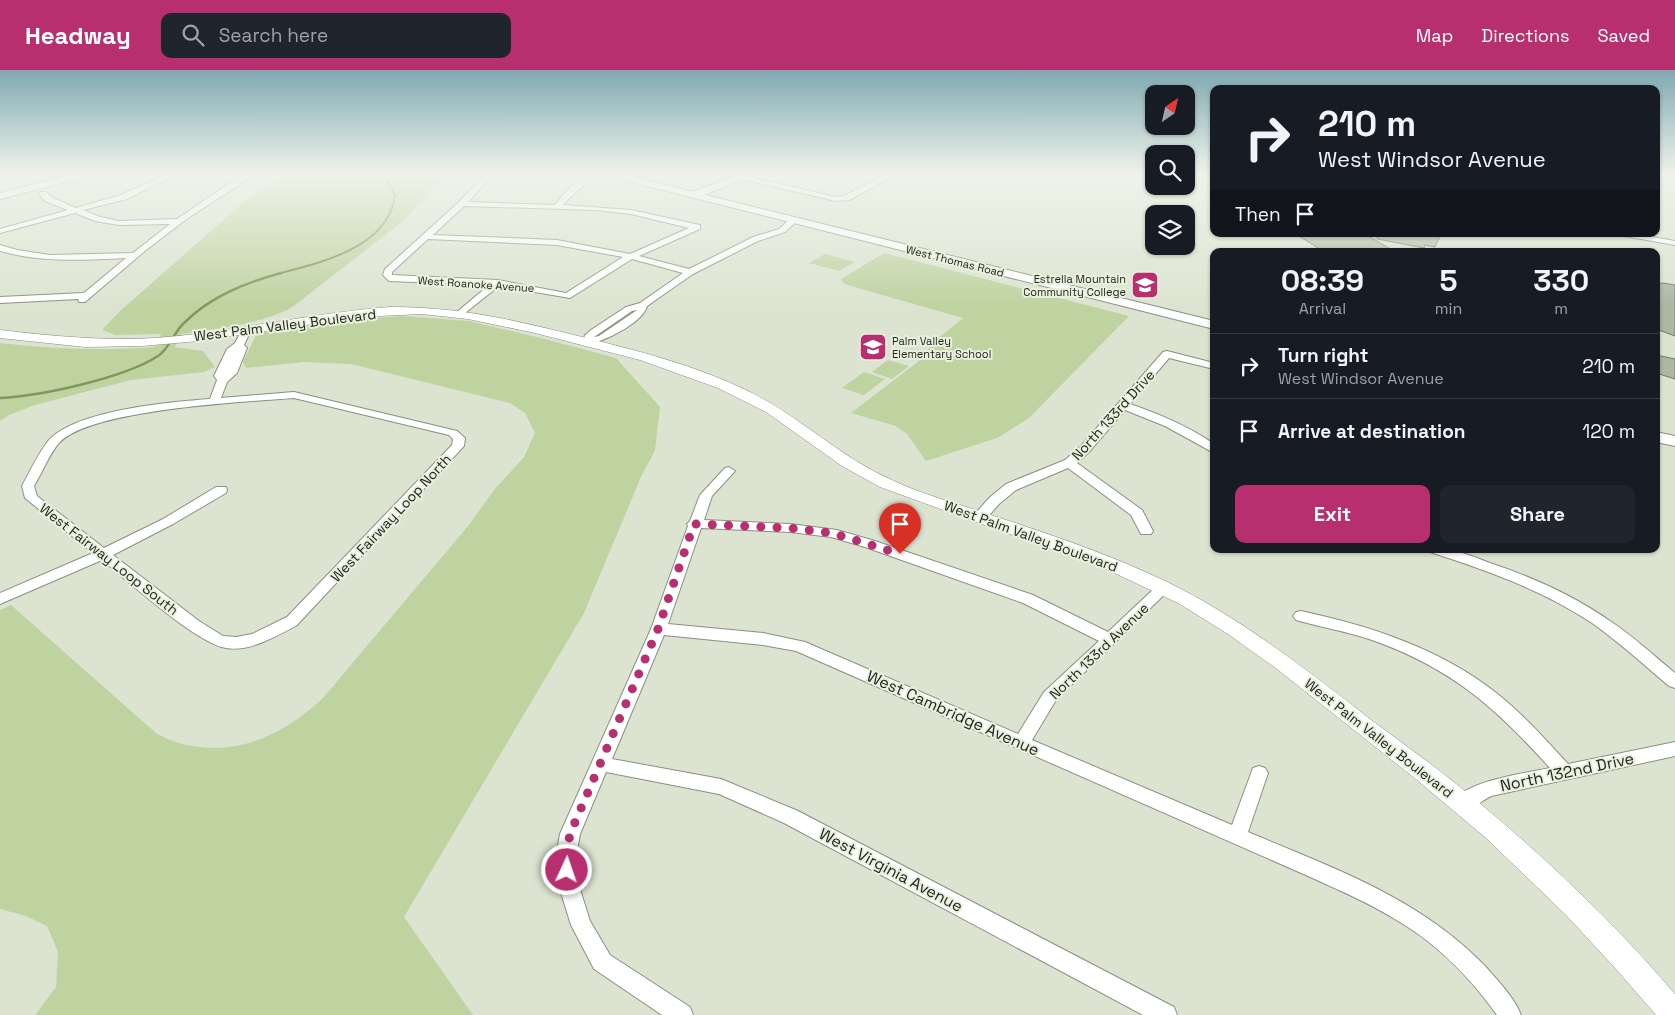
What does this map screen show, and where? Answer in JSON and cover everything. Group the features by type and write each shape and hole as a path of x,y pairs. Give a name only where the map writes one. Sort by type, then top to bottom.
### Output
{"main road":[{"name":"West Thomas Road","path":"786,218 1210,325"},
{"path":"1660,438 1675,441"}],"street":[{"path":"0,231 49,218"},
{"path":"96,218 119,223 178,222"},
{"path":"0,300 84,298 135,255 184,218"},
{"path":"426,237 447,218"},
{"path":"630,257 697,227 658,218"},
{"path":"588,342 603,338 641,312 643,305 690,272 756,239 767,238 790,226 794,220"},
{"path":"426,237 548,242 598,249 690,272"},
{"name":"West Roanoke Avenue","path":"426,237 388,271 387,275 389,278 498,283 543,289 567,296 630,257"},
{"path":"1641,237 1675,243"},
{"path":"0,248 21,254 62,257 135,255"},
{"path":"460,314 498,283"},
{"name":"West Palm Valley Boulevard","path":"0,334 81,342 157,342 243,337 330,317 369,313 412,311 460,314 494,319 588,342 653,360 722,385 773,410 842,460 874,478 916,496 1073,548 1164,588 1232,626 1462,803 1520,852 1611,942 1674,1015"},
{"path":"214,402 222,380 232,373 242,348 243,337"},
{"path":"222,380 219,376 225,363 232,349 243,337"},
{"name":"North 133rd Drive","path":"980,517 994,501 1011,488 1070,463 1167,354 1210,365"},
{"path":"225,363 237,361"},
{"name":"West Fairway Loop North","path":"196,403 277,396 307,397 425,425 453,433 459,438 458,446 292,621 272,633"},
{"name":"West Fairway Loop South","path":"196,403 108,416 79,426 55,440 28,486 31,498 194,625 219,641 246,641 272,633"},
{"path":"1122,406 1158,418 1210,446"},
{"path":"1070,463 1137,513 1146,531"},
{"path":"682,1015 602,962 582,925 568,883 566,856 570,834 658,629 694,524 706,495 729,471"},
{"path":"0,600 103,555 186,512 222,490"},
{"path":"694,524 790,528 832,533 870,544 1028,600 1110,640"},
{"path":"1447,553 1504,572 1547,590 1596,619 1675,682"},
{"name":"North 133rd Avenue","path":"1022,743 1050,696 1164,588"},
{"path":"1301,616 1340,624 1382,638 1423,655 1459,675 1489,696 1509,714 1564,772"},
{"name":"West Cambridge Avenue","path":"658,629 763,638 799,646 1371,896 1424,926 1474,970 1510,1015"},
{"name":"North 132nd Drive","path":"1462,803 1487,790 1675,749"},
{"name":"West Virginia Avenue","path":"601,764 720,787 791,817 1166,1015"},
{"path":"1237,837 1259,773"}],"green space":[{"path":"226,218 406,218 291,308 251,322 181,334 175,347 203,351 215,367 204,372 131,380 35,405 9,415 0,421 0,343 78,349 155,347 161,334 115,335 102,330 120,311"},
{"path":"884,253 1129,316 1029,418 997,438 926,461 907,434 896,426 851,413 919,361 935,341 963,318 844,284 841,279"},
{"path":"825,254 855,262 839,271 809,263"},
{"path":"403,316 469,321 616,358 660,407 655,450 641,477 584,613 404,917 473,1015 35,1015 56,987 58,952 47,926 26,916 0,909 0,610 11,605 157,734 179,743 222,748 241,745 258,740 292,723 323,698 468,526 494,490 524,457 535,433 525,413 510,403 351,364 304,362 246,368 243,362 257,333 344,320"},
{"path":"888,360 909,366 892,379 872,372"},
{"path":"864,372 885,379 864,395 842,388"}],"building":[{"path":"1301,237 1370,237 1389,248 1318,248"},
{"path":"1377,237 1440,237 1435,247 1425,245 1424,248 1377,239"},
{"path":"1660,283 1675,285 1675,336 1660,330"},
{"path":"1660,356 1675,359 1675,379 1660,374"}],"waterway":[{"path":"277,274 331,258 349,250 366,240 380,228 387,218"},
{"path":"0,398 59,390 125,372 143,364 162,353 180,327 205,305 242,286 281,273"}],"place":[{"name":"Estrella Mountain Community College","path":"1145,285"},
{"name":"Palm Valley Elementary School","path":"873,347"}],"route":[{"path":"567,870 566,856 570,834 658,629 694,524 790,528 832,533 900,554"}]}
